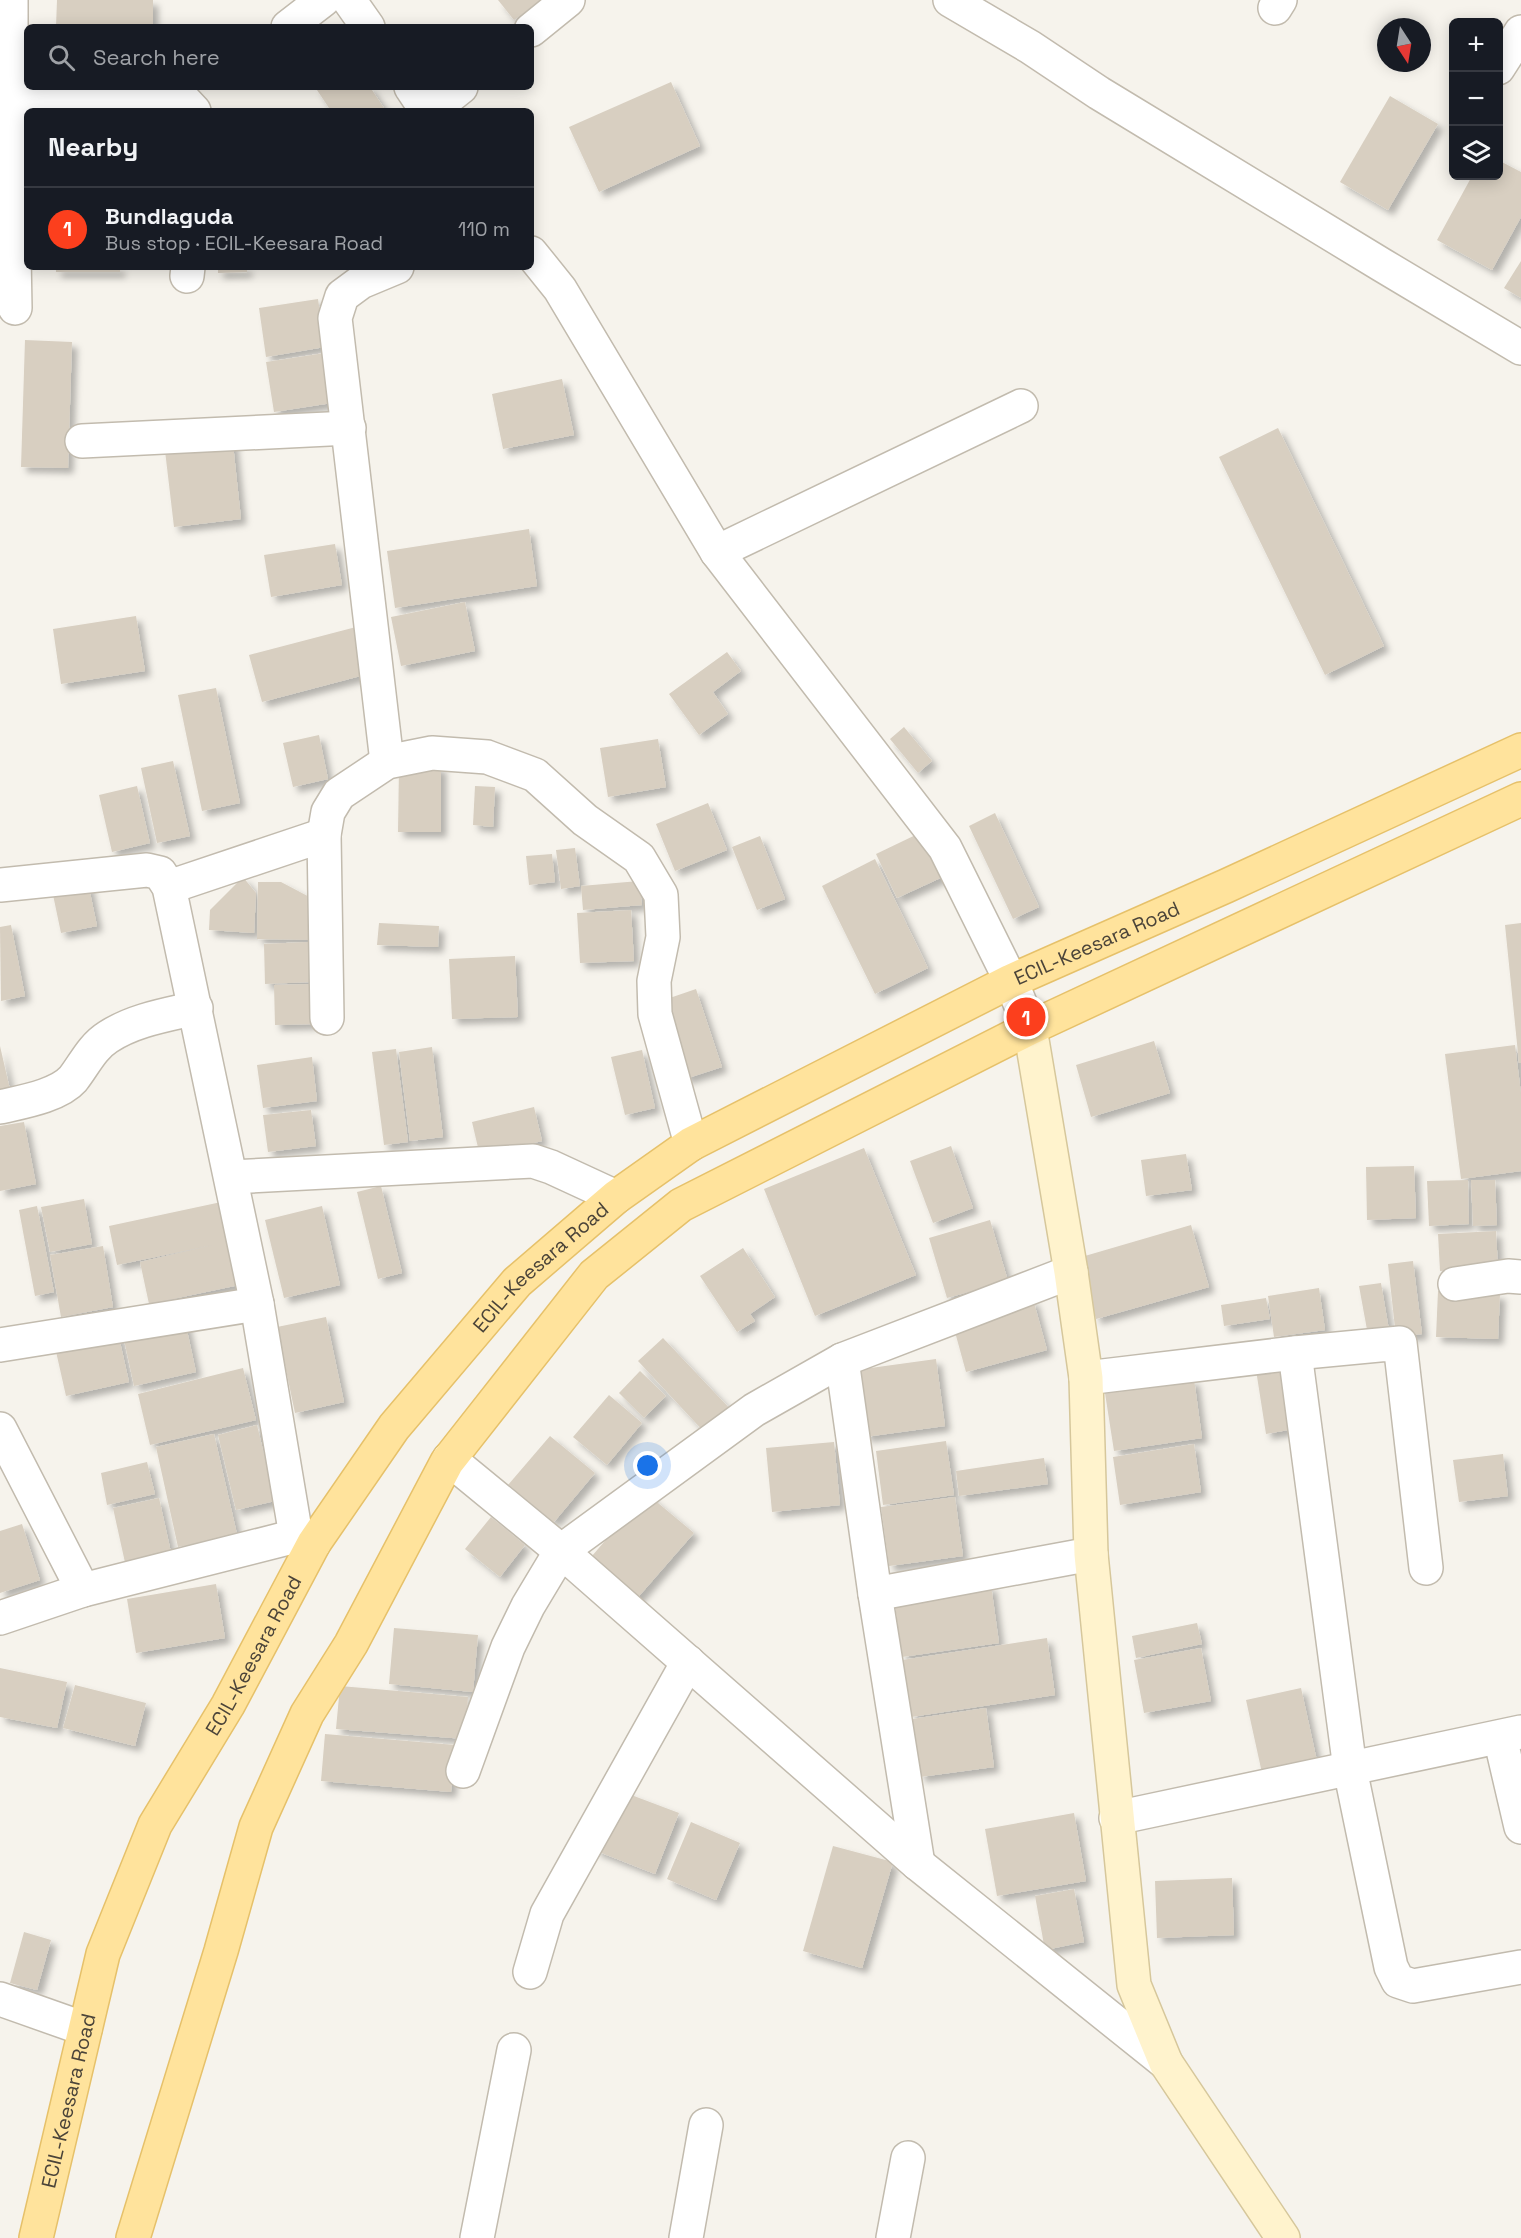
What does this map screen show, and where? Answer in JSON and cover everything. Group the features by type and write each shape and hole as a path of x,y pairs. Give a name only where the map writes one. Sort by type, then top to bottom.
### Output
{"main road":[{"name":"ECIL-Keesara Road","path":"36,2238 103,1954 156,1825 228,1706 305,1539 394,1427 517,1282 616,1197 691,1144 1011,981 1226,886 1521,750"},
{"path":"133,2238 256,1827 307,1714 351,1644 449,1460 594,1275 681,1205 1030,1028 1521,799"}],"street":[{"path":"11,0 5,95 15,308"},
{"path":"292,24 323,0"},
{"path":"350,0 366,24"},
{"path":"534,28 568,0"},
{"path":"950,0 1030,47 1099,93 1521,348"},
{"path":"1503,60 1521,32"},
{"path":"413,90 427,108"},
{"path":"433,108 457,90"},
{"path":"5,95 179,95 198,100"},
{"path":"534,258 560,289 717,552 945,848 1011,981 1030,1028 1071,1272 1086,1378 1091,1554 1134,1985 1166,2063 1283,2238"},
{"path":"387,762 335,318 342,296 362,282 390,270"},
{"path":"717,552 1021,406"},
{"path":"82,441 349,428"},
{"path":"327,1018 324,835 328,812 339,794 387,762 432,753 487,757 535,775 585,820 639,858 661,896 663,937 654,981 655,1014 691,1144"},
{"path":"169,887 324,835"},
{"path":"0,885 147,870 160,873 169,887 305,1539 83,1590 0,1618"},
{"path":"0,1107 46,1095 71,1081 86,1058 107,1037 138,1022 196,1008"},
{"path":"231,1177 533,1161 616,1197"},
{"path":"463,1771 508,1647 528,1606 561,1551 754,1410 842,1360 1071,1272"},
{"path":"1455,1284 1508,1276 1521,1277"},
{"path":"0,1345 257,1304"},
{"path":"1086,1378 1400,1343 1426,1568"},
{"path":"1295,1353 1350,1769 1391,1967 1398,1981 1413,1986 1521,1967"},
{"path":"842,1360 875,1594 918,1864"},
{"path":"0,1429 83,1590"},
{"path":"449,1460 561,1551 918,1864 1166,2063"},
{"path":"875,1594 1091,1554"},
{"path":"530,1972 548,1914 688,1662"},
{"path":"1116,1818 1510,1735 1521,1827"},
{"path":"0,1999 86,2029"},
{"path":"477,2238 514,2050"},
{"path":"686,2238 706,2125"},
{"path":"893,2238 908,2158"}],"building":[{"path":"57,0 153,0 153,24 56,24"},
{"path":"498,0 541,0 514,20"},
{"path":"671,82 700,146 599,192 569,127"},
{"path":"317,90 372,90 384,108 329,108"},
{"path":"1390,96 1438,124 1388,210 1340,182"},
{"path":"1503,163 1521,172 1521,217 1492,270 1437,240 1470,180 1503,180"},
{"path":"1521,261 1521,298 1504,288"},
{"path":"56,270 120,270 120,272 56,272"},
{"path":"218,270 247,270 247,272 218,273"},
{"path":"318,299 325,347 266,357 259,308"},
{"path":"25,340 72,342 68,468 21,467"},
{"path":"325,353 332,403 274,412 266,362"},
{"path":"562,379 574,435 503,449 492,394"},
{"path":"1278,428 1384,646 1325,675 1219,457"},
{"path":"232,435 241,519 174,527 164,442"},
{"path":"529,529 537,586 395,608 387,551"},
{"path":"335,544 342,585 271,597 264,555"},
{"path":"465,602 475,651 401,666 391,617"},
{"path":"136,616 145,671 61,684 53,629"},
{"path":"356,627 368,674 262,702 249,655"},
{"path":"727,652 741,671 713,692 728,714 699,735 669,694"},
{"path":"216,688 240,803 202,811 178,695"},
{"path":"904,727 932,761 918,773 890,739"},
{"path":"319,735 328,779 293,787 283,743"},
{"path":"658,739 666,787 608,797 600,748"},
{"path":"173,761 190,836 157,843 141,768"},
{"path":"399,766 441,766 441,832 398,832"},
{"path":"137,786 150,843 112,852 99,795"},
{"path":"475,786 495,787 493,827 473,825"},
{"path":"708,803 727,850 675,871 656,824"},
{"path":"995,813 1039,907 1013,919 969,826"},
{"path":"926,830 947,875 897,898 876,854"},
{"path":"760,836 785,899 757,910 732,847"},
{"path":"575,848 580,886 561,889 556,850"},
{"path":"552,854 555,882 529,885 526,856"},
{"path":"875,859 928,968 875,994 822,886"},
{"path":"243,877 256,893 254,933 209,930 210,910"},
{"path":"639,881 642,905 583,910 581,886"},
{"path":"258,882 281,882 317,901 316,940 257,939"},
{"path":"88,883 97,926 61,933 52,890"},
{"path":"631,910 634,961 580,963 577,913"},
{"path":"379,923 439,926 438,947 377,945"},
{"path":"1521,923 1521,1063 1519,1063 1505,925"},
{"path":"11,925 25,996 1,1001 0,927"},
{"path":"308,942 310,982 265,984 264,944"},
{"path":"515,956 518,1017 452,1019 449,959"},
{"path":"313,984 314,1024 275,1025 274,985"},
{"path":"696,989 722,1067 685,1079 658,1002"},
{"path":"1154,1041 1170,1093 1091,1117 1076,1065"},
{"path":"1515,1045 1521,1094 1521,1171 1461,1179 1445,1054"},
{"path":"0,1046 11,1094 0,1096"},
{"path":"432,1047 443,1137 410,1141 399,1052"},
{"path":"396,1049 408,1142 384,1145 372,1052"},
{"path":"642,1050 655,1108 625,1115 611,1057"},
{"path":"312,1057 317,1101 263,1108 257,1065"},
{"path":"534,1107 542,1141 480,1156 472,1122"},
{"path":"311,1110 316,1146 268,1152 263,1115"},
{"path":"24,1122 36,1184 0,1191 0,1126"},
{"path":"951,1146 973,1208 933,1223 910,1161"},
{"path":"864,1148 916,1275 815,1316 764,1189"},
{"path":"1186,1154 1192,1190 1146,1196 1141,1160"},
{"path":"1414,1166 1416,1218 1367,1220 1366,1167"},
{"path":"1468,1180 1469,1224 1429,1226 1427,1181"},
{"path":"1471,1180 1495,1180 1497,1225 1473,1226"},
{"path":"381,1186 402,1273 378,1279 357,1192"},
{"path":"84,1199 92,1244 50,1252 41,1207"},
{"path":"226,1201 244,1284 149,1304 140,1262 213,1245 117,1265 109,1226"},
{"path":"37,1206 54,1292 35,1296 19,1210"},
{"path":"322,1206 340,1285 284,1298 265,1220"},
{"path":"990,1220 1008,1281 947,1298 929,1238"},
{"path":"1191,1225 1209,1287 1096,1319 1078,1258"},
{"path":"1496,1231 1498,1269 1440,1271 1438,1234"},
{"path":"103,1246 113,1307 61,1317 50,1255"},
{"path":"743,1248 775,1297 750,1314 755,1321 737,1332 700,1276"},
{"path":"1413,1261 1422,1334 1396,1337 1388,1264"},
{"path":"1381,1283 1391,1342 1370,1346 1359,1286"},
{"path":"1319,1288 1325,1330 1274,1337 1268,1296"},
{"path":"1438,1291 1500,1294 1498,1339 1436,1337"},
{"path":"1266,1298 1270,1319 1224,1326 1221,1305"},
{"path":"1033,1299 1047,1350 966,1372 952,1321"},
{"path":"326,1317 344,1402 295,1413 277,1327"},
{"path":"185,1321 196,1372 134,1386 123,1335"},
{"path":"118,1333 129,1382 66,1396 55,1347"},
{"path":"663,1338 733,1412 707,1435 638,1361"},
{"path":"936,1359 945,1426 865,1437 856,1370"},
{"path":"1279,1367 1288,1430 1266,1434 1256,1370"},
{"path":"243,1368 256,1420 150,1445 138,1394"},
{"path":"640,1371 666,1396 644,1418 619,1393"},
{"path":"1194,1379 1202,1438 1114,1451 1105,1393"},
{"path":"609,1395 642,1423 607,1465 573,1437"},
{"path":"257,1425 275,1501 236,1510 218,1435"},
{"path":"214,1434 237,1534 178,1547 156,1447"},
{"path":"550,1436 595,1473 554,1522 508,1485"},
{"path":"946,1441 954,1495 883,1505 876,1451"},
{"path":"834,1442 840,1505 772,1512 766,1448"},
{"path":"1194,1444 1201,1492 1120,1505 1113,1457"},
{"path":"1503,1454 1508,1496 1459,1502 1453,1460"},
{"path":"1044,1458 1048,1484 959,1496 956,1471"},
{"path":"147,1462 155,1494 107,1505 101,1473"},
{"path":"646,1493 694,1533 633,1603 586,1563"},
{"path":"955,1497 963,1556 889,1566 881,1507"},
{"path":"159,1498 172,1557 126,1567 113,1508"},
{"path":"491,1517 525,1545 500,1577 465,1549"},
{"path":"22,1524 40,1580 0,1593 0,1531"},
{"path":"216,1584 225,1638 136,1653 127,1599"},
{"path":"991,1585 999,1643 902,1657 894,1598"},
{"path":"1197,1623 1202,1644 1136,1658 1132,1636"},
{"path":"394,1628 478,1635 473,1692 389,1684"},
{"path":"1047,1638 1055,1695 911,1717 902,1660"},
{"path":"1201,1648 1211,1701 1144,1713 1134,1660"},
{"path":"0,1668 67,1682 57,1728 0,1717"},
{"path":"75,1685 146,1703 135,1746 63,1728"},
{"path":"340,1686 468,1697 465,1739 336,1729"},
{"path":"1301,1688 1317,1761 1262,1773 1246,1700"},
{"path":"986,1708 994,1767 920,1777 912,1719"},
{"path":"325,1734 455,1745 451,1792 321,1781"},
{"path":"618,1790 679,1813 655,1874 594,1850"},
{"path":"1074,1813 1086,1881 997,1896 985,1829"},
{"path":"691,1822 740,1843 716,1900 667,1879"},
{"path":"833,1846 893,1862 862,1968 803,1951"},
{"path":"1232,1878 1234,1935 1157,1938 1155,1881"},
{"path":"1074,1889 1084,1942 1045,1950 1035,1896"},
{"path":"24,1932 51,1940 37,1990 10,1983"}],"place":[{"name":"Bundlaguda","path":"1026,1017"}]}
